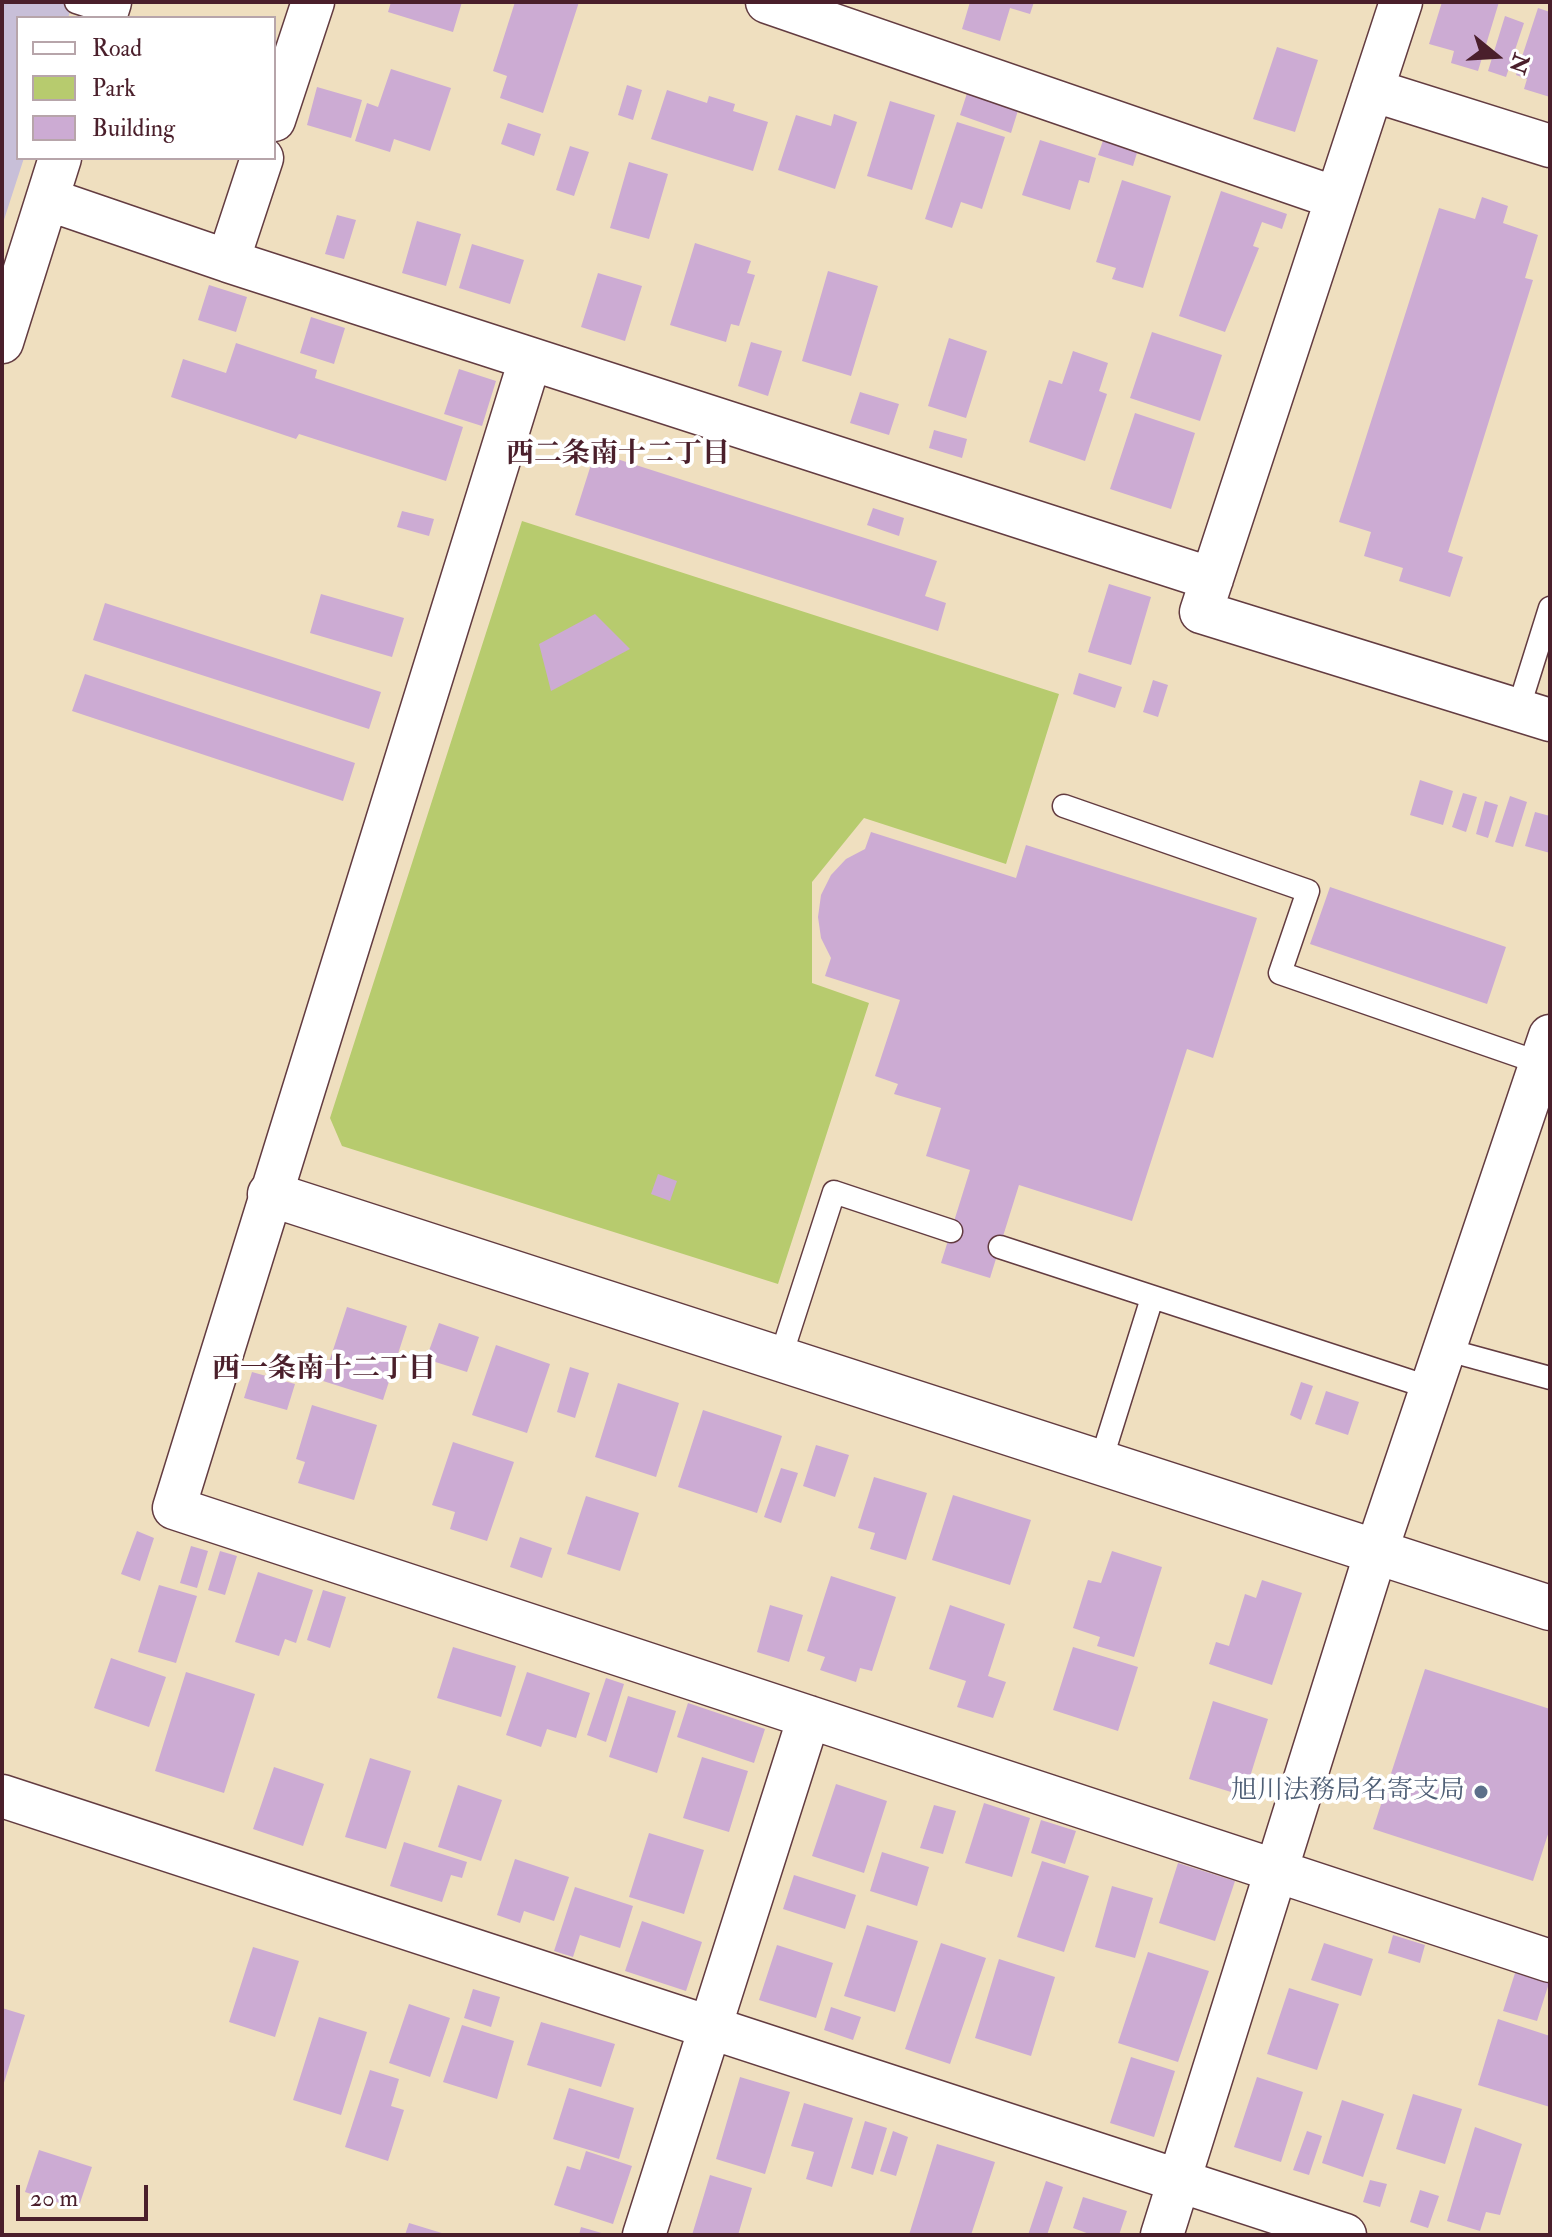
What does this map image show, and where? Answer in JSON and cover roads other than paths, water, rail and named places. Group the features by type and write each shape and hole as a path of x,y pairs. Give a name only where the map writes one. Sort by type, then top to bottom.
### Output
{"street":[{"path":"276,114 313,2"},
{"path":"767,2 1336,198"},
{"path":"1401,2 1201,612 1534,715"},
{"path":"1372,90 1550,146"},
{"path":"2,342 59,160"},
{"path":"228,261 261,160"},
{"path":"47,199 530,360 1212,579"},
{"path":"530,360 174,1508 1550,1961"},
{"path":"1162,2235 1376,1552 1547,1046"},
{"path":"270,1194 1550,1608"},
{"path":"644,2235 809,1717"},
{"path":"2,1796 1345,2235"}],"lane":[{"path":"1534,715 1550,608"},
{"path":"1064,806 1308,891 1280,973 1547,1046"},
{"path":"780,1359 834,1192 951,1231"},
{"path":"1000,1247 1152,1298 1438,1368 1550,1378"},
{"path":"1100,1464 1152,1298"}],"place":[{"name":"旭川法務局名寄支局","path":"1481,1792"}],"district":[{"name":"西二条南十二丁目","path":"618,456"},
{"name":"西一条南十二丁目","path":"324,1371"}]}
